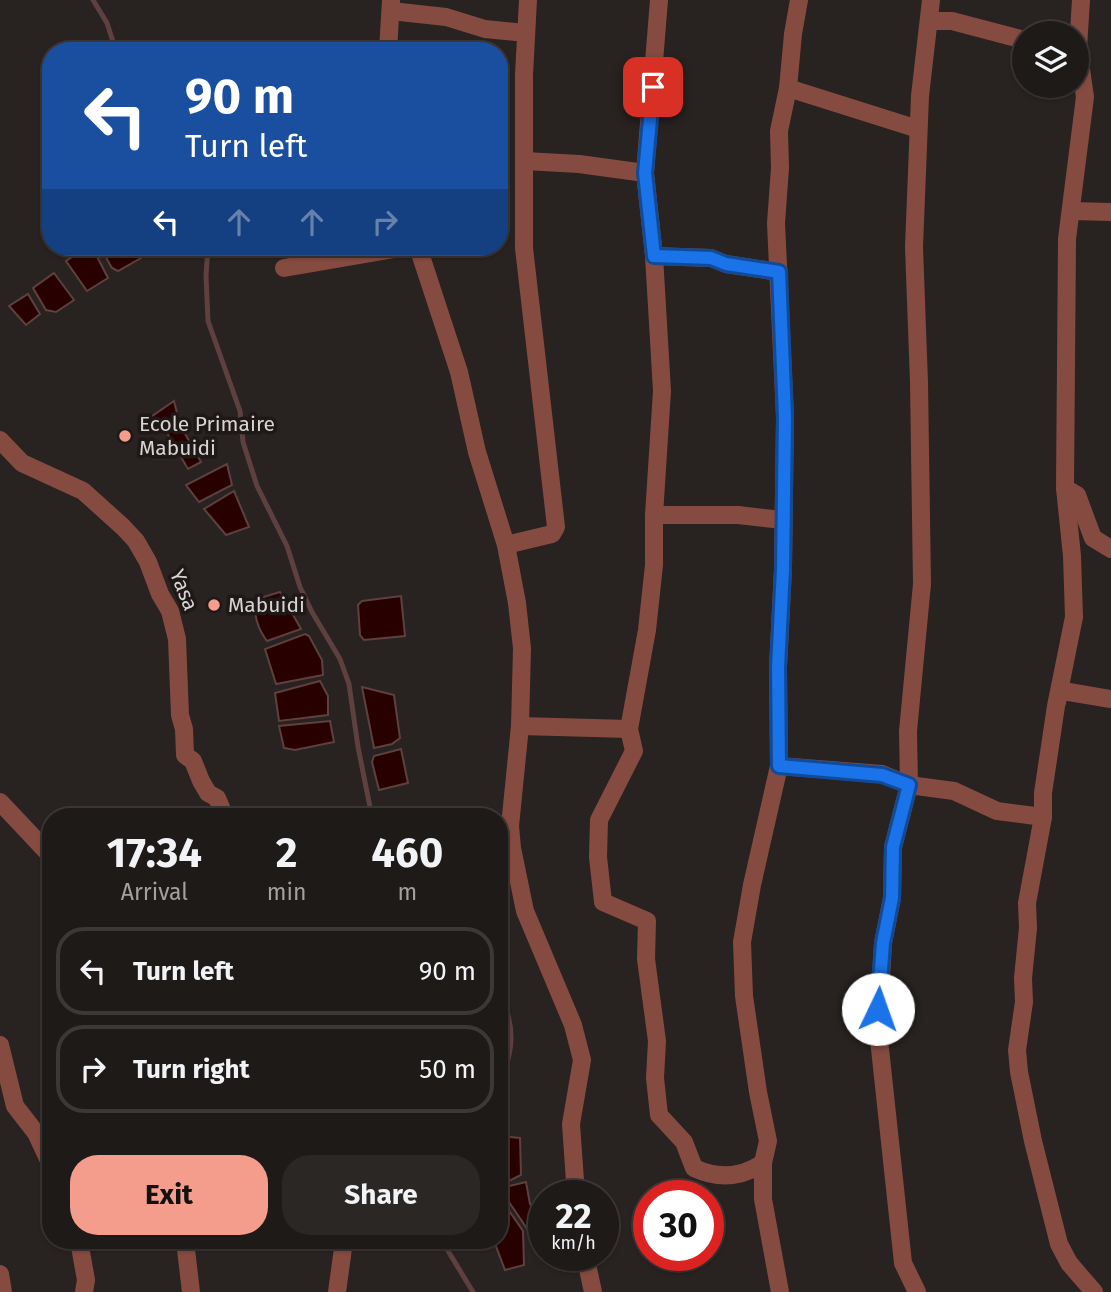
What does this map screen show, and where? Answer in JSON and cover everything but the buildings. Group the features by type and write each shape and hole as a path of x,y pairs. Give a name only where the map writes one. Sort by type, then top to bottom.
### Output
{"street":[{"path":"506,545 552,534 556,527 525,274 528,0"},
{"path":"659,0 645,173 654,256 662,391 654,515 654,565 647,629 629,729 634,751 599,820 597,857 603,902 647,921 646,959 657,1041 659,1115 684,1143 694,1168 709,1175 749,1173 763,1163"},
{"path":"779,1292 763,1199 763,1163 768,1140 744,996 742,942 779,766 778,667 783,569 785,417 776,223 779,131 788,89 799,0"},
{"path":"917,1292 903,1264 878,1030 883,943 892,898 893,847 909,785 908,731 923,557 914,284 918,129 931,0"},
{"path":"1079,21 1081,0"},
{"path":"389,42 391,5 485,29 526,33"},
{"path":"929,21 952,21 1012,37"},
{"path":"788,89 918,129"},
{"path":"1084,98 1068,239 1066,488 1072,556 1073,617 1056,706 1042,817 1027,904 1024,1002 1017,1050 1032,1141 1059,1244 1069,1264 1094,1292"},
{"path":"525,161 579,163 645,173"},
{"path":"1072,211 1111,212"},
{"path":"284,268 344,256"},
{"path":"421,256 459,372 477,452 506,545 522,648 520,726 510,826 512,848 525,911 573,1025 582,1060 571,1124 575,1180"},
{"path":"654,256 711,258 726,264 779,272"},
{"name":"Yasa","path":"0,440 22,463 83,491 123,527 142,551 170,611 177,639 185,755 193,761 208,793 217,798 221,808"},
{"path":"1066,488 1077,495 1094,538 1111,549"},
{"path":"654,515 738,515 782,520"},
{"path":"1056,706 1060,692 1063,691 1111,699"},
{"path":"520,726 629,729"},
{"path":"779,766 882,775 909,785 954,791 997,811 1042,817"},
{"path":"0,802 42,846"},
{"path":"0,1045 15,1106 36,1133 42,1146"},
{"path":"80,1249 86,1280 84,1292"},
{"path":"186,1249 191,1292"},
{"path":"337,1292 343,1249"},
{"path":"588,1271 593,1292"},
{"path":"0,1274 3,1292"}],"shaded area":[{"path":"74,256 97,256 108,278 87,291 66,261"},
{"path":"105,256 140,256 118,271 112,268"},
{"path":"54,273 74,300 56,312 46,310 33,288"},
{"path":"28,294 40,314 26,325 9,306"},
{"path":"174,401 180,425 201,462 188,469 164,428 147,426 145,421"},
{"path":"227,464 232,485 199,502 186,485"},
{"path":"234,491 249,527 226,535 204,509"},
{"path":"280,592 301,629 267,641 257,621 257,599"},
{"path":"401,596 405,636 364,640 360,635 358,605 362,601"},
{"path":"305,634 309,636 322,660 323,675 276,684 265,649"},
{"path":"320,681 328,696 328,715 279,721 275,693"},
{"path":"362,687 394,695 400,738 392,744 374,748"},
{"path":"330,721 334,742 295,750 284,748 279,726"},
{"path":"401,749 408,783 379,790 372,762 374,756"},
{"path":"508,1137 520,1138 521,1175 509,1181"},
{"path":"526,1182 528,1230 508,1200 509,1186"},
{"path":"508,1209 523,1231 524,1265 505,1270 497,1249 508,1249"}],"waterway":[{"path":"93,0 107,23 113,42"},
{"path":"207,256 208,321 240,411 243,442 257,486 287,546 300,587 340,659 349,684 370,808"},
{"path":"508,1016 511,1038 508,1061"},
{"path":"447,1249 473,1292"}],"place":[{"name":"Ecole Primaire Mabuidi","path":"125,436"},
{"name":"Mabuidi","path":"214,605"}],"route":[{"path":"653,87 645,173 654,256 711,258 726,264 779,272 785,417 783,569 779,606 779,766 882,775 909,785 893,847 892,898 883,943 878,1009"}]}
